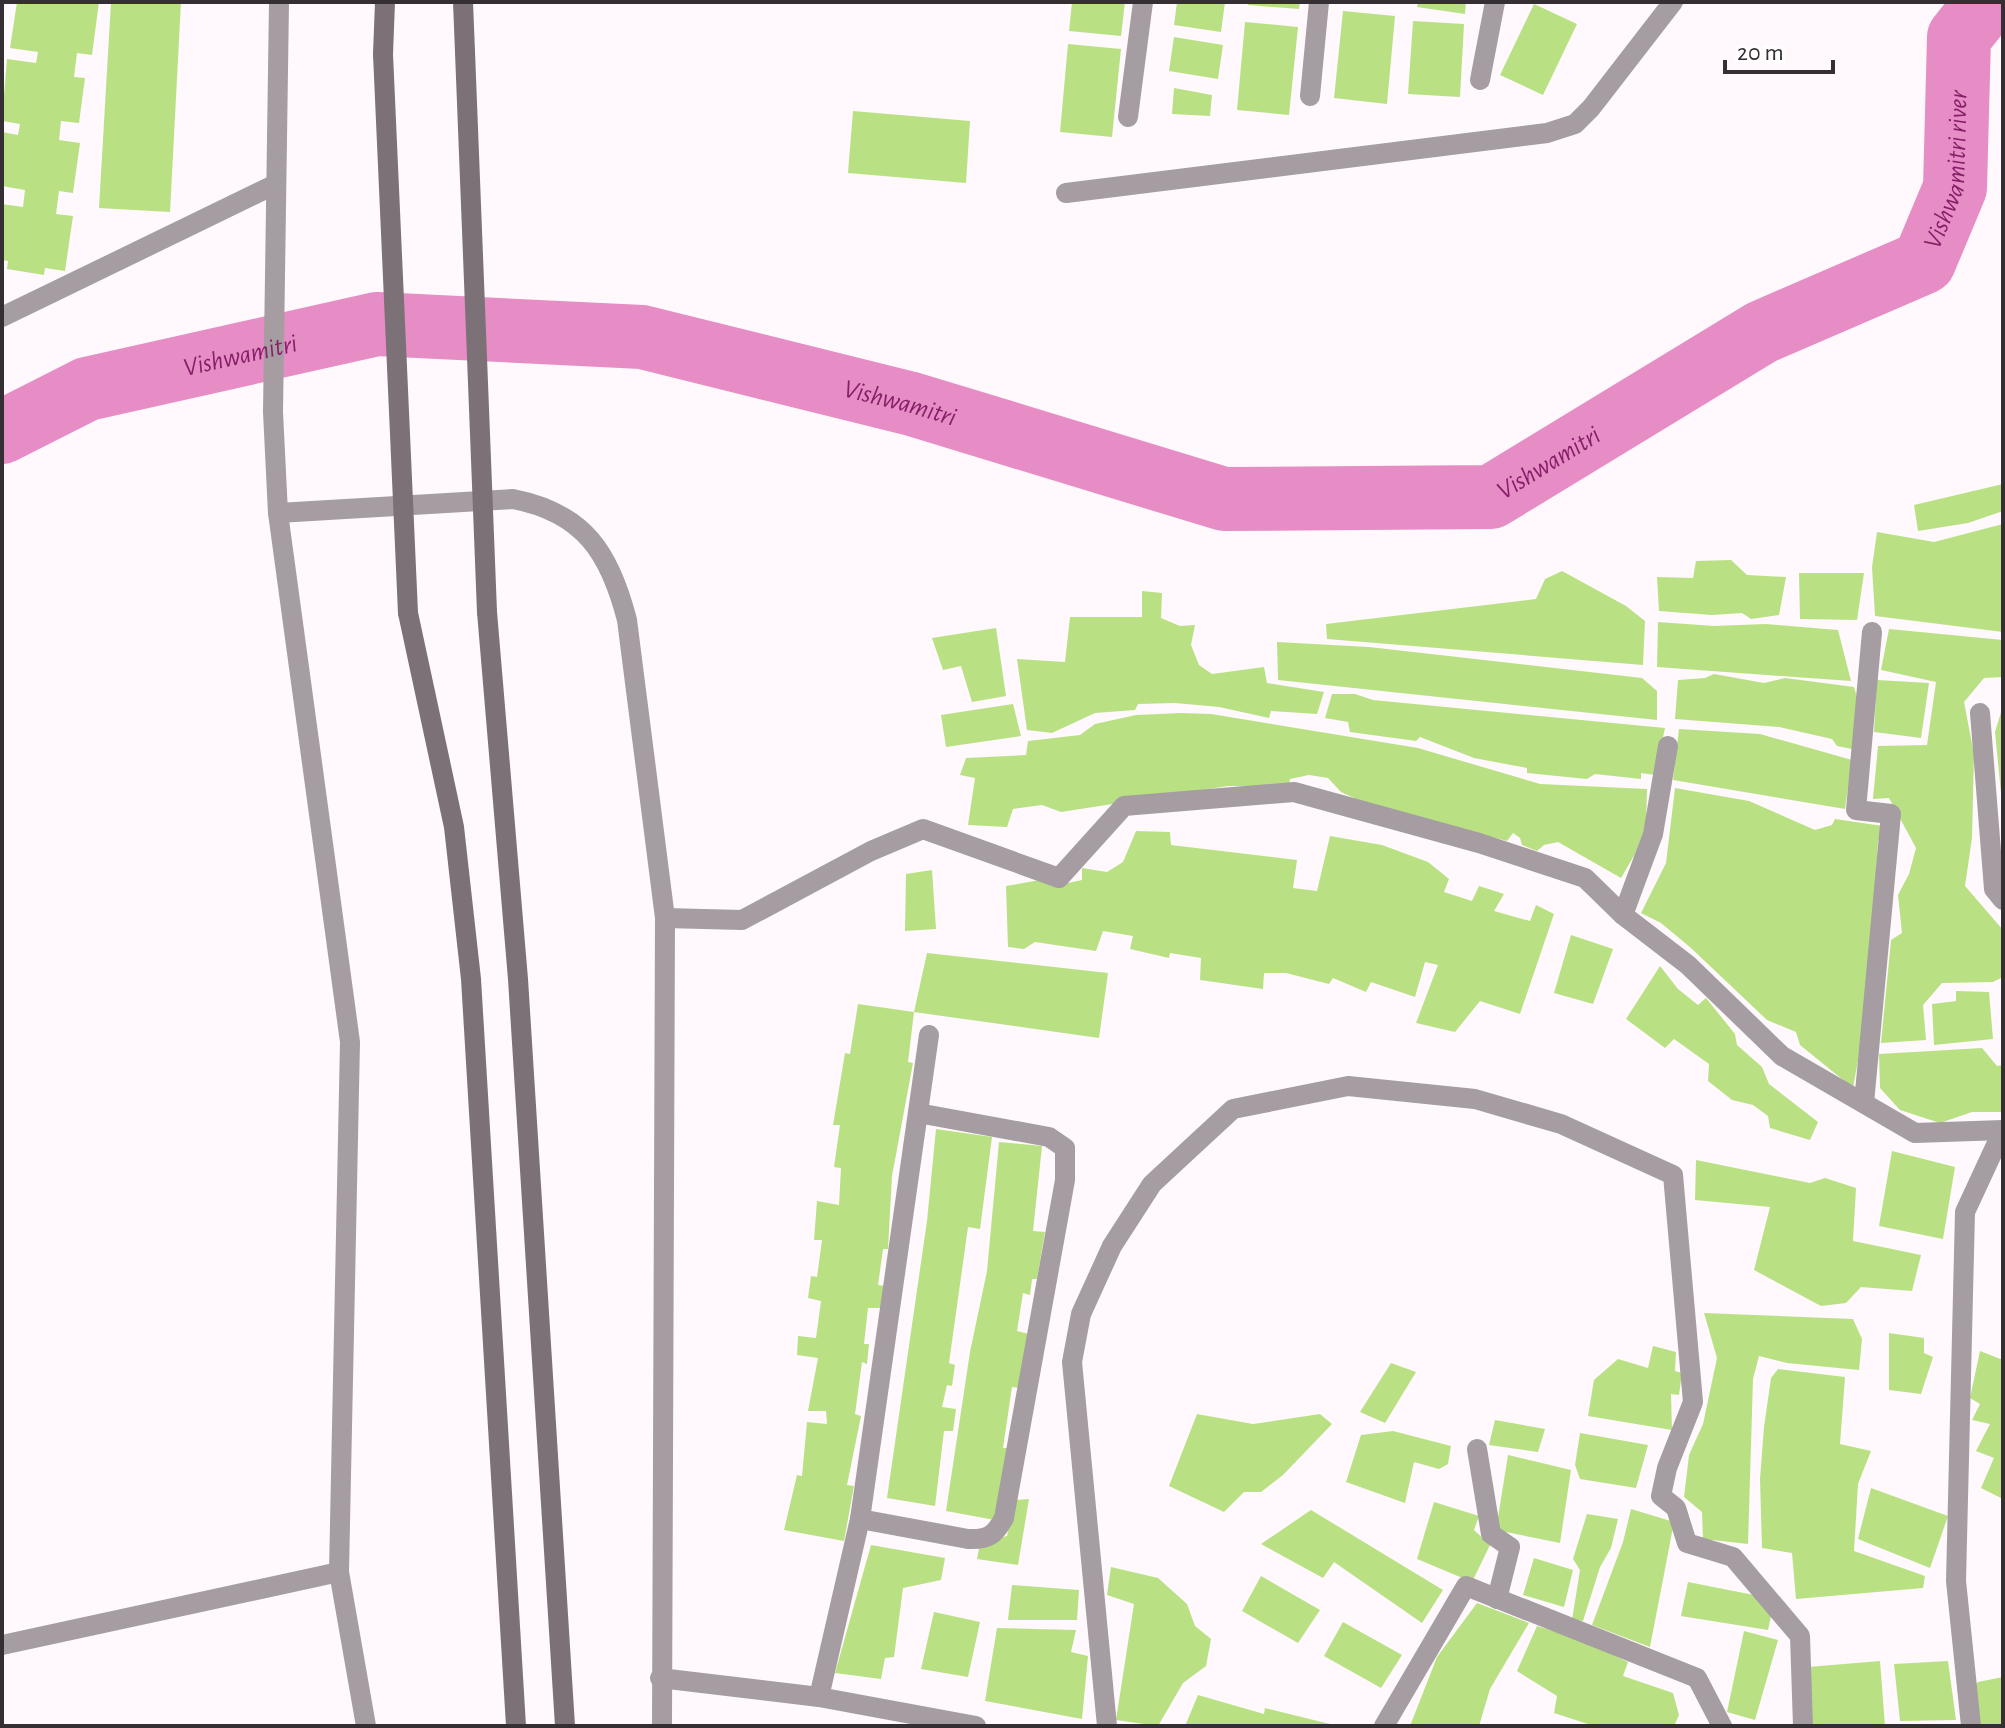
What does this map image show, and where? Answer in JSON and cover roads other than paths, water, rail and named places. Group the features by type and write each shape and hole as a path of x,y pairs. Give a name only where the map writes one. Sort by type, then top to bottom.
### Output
{"main road":[{"path":"385,2 383,54 408,613 454,827 471,979 516,1726"},
{"path":"463,2 487,612 518,979 565,1726"}],"street":[{"path":"279,2 273,412 278,513 350,1042 339,1572 366,1726"},
{"path":"1128,117 1143,2"},
{"path":"1310,96 1319,2"},
{"path":"1480,80 1495,2"},
{"path":"1066,193 1547,133 1575,124 1591,108 1673,2"},
{"path":"2,317 276,193"},
{"path":"278,513 513,499 540,505 566,518 592,542 616,577 627,620 665,918 662,1726"},
{"path":"1864,1103 1891,814 1856,810 1872,632"},
{"path":"1980,713 1994,889 2003,900"},
{"path":"1623,915 1653,834 1668,746"},
{"path":"665,918 742,920 871,851 923,829 1059,878 1124,806 1294,792 1479,843 1585,878 1623,915 1688,965 1782,1056 1915,1133 2003,1130 1965,1212 1956,1581 1971,1726"},
{"path":"819,1697 860,1519 929,1035"},
{"path":"1107,1726 1072,1362 1081,1314 1112,1246 1152,1184 1233,1109 1348,1086 1475,1099 1561,1124 1673,1175 1693,1402 1667,1468 1661,1496 1676,1508 1687,1543 1733,1557 1800,1636 1803,1726"},
{"path":"860,1519 968,1539 984,1540 996,1532 1004,1518 1065,1180 1065,1148 1049,1137 918,1113"},
{"path":"1477,1449 1491,1534 1510,1547 1497,1599"},
{"path":"2,1645 339,1572"},
{"path":"1384,1726 1466,1586 1697,1678 1722,1726"},
{"path":"660,1678 819,1697 976,1726"}],"waterway":[{"name":"Vishwamitri","path":"2,432 87,389 377,324 642,337 912,404 1224,499 1491,497 1762,332 1924,262 1955,188 1959,37 1987,2"}],"water label":[{"name":"Vishwamitri river","path":"1942,168"}]}
